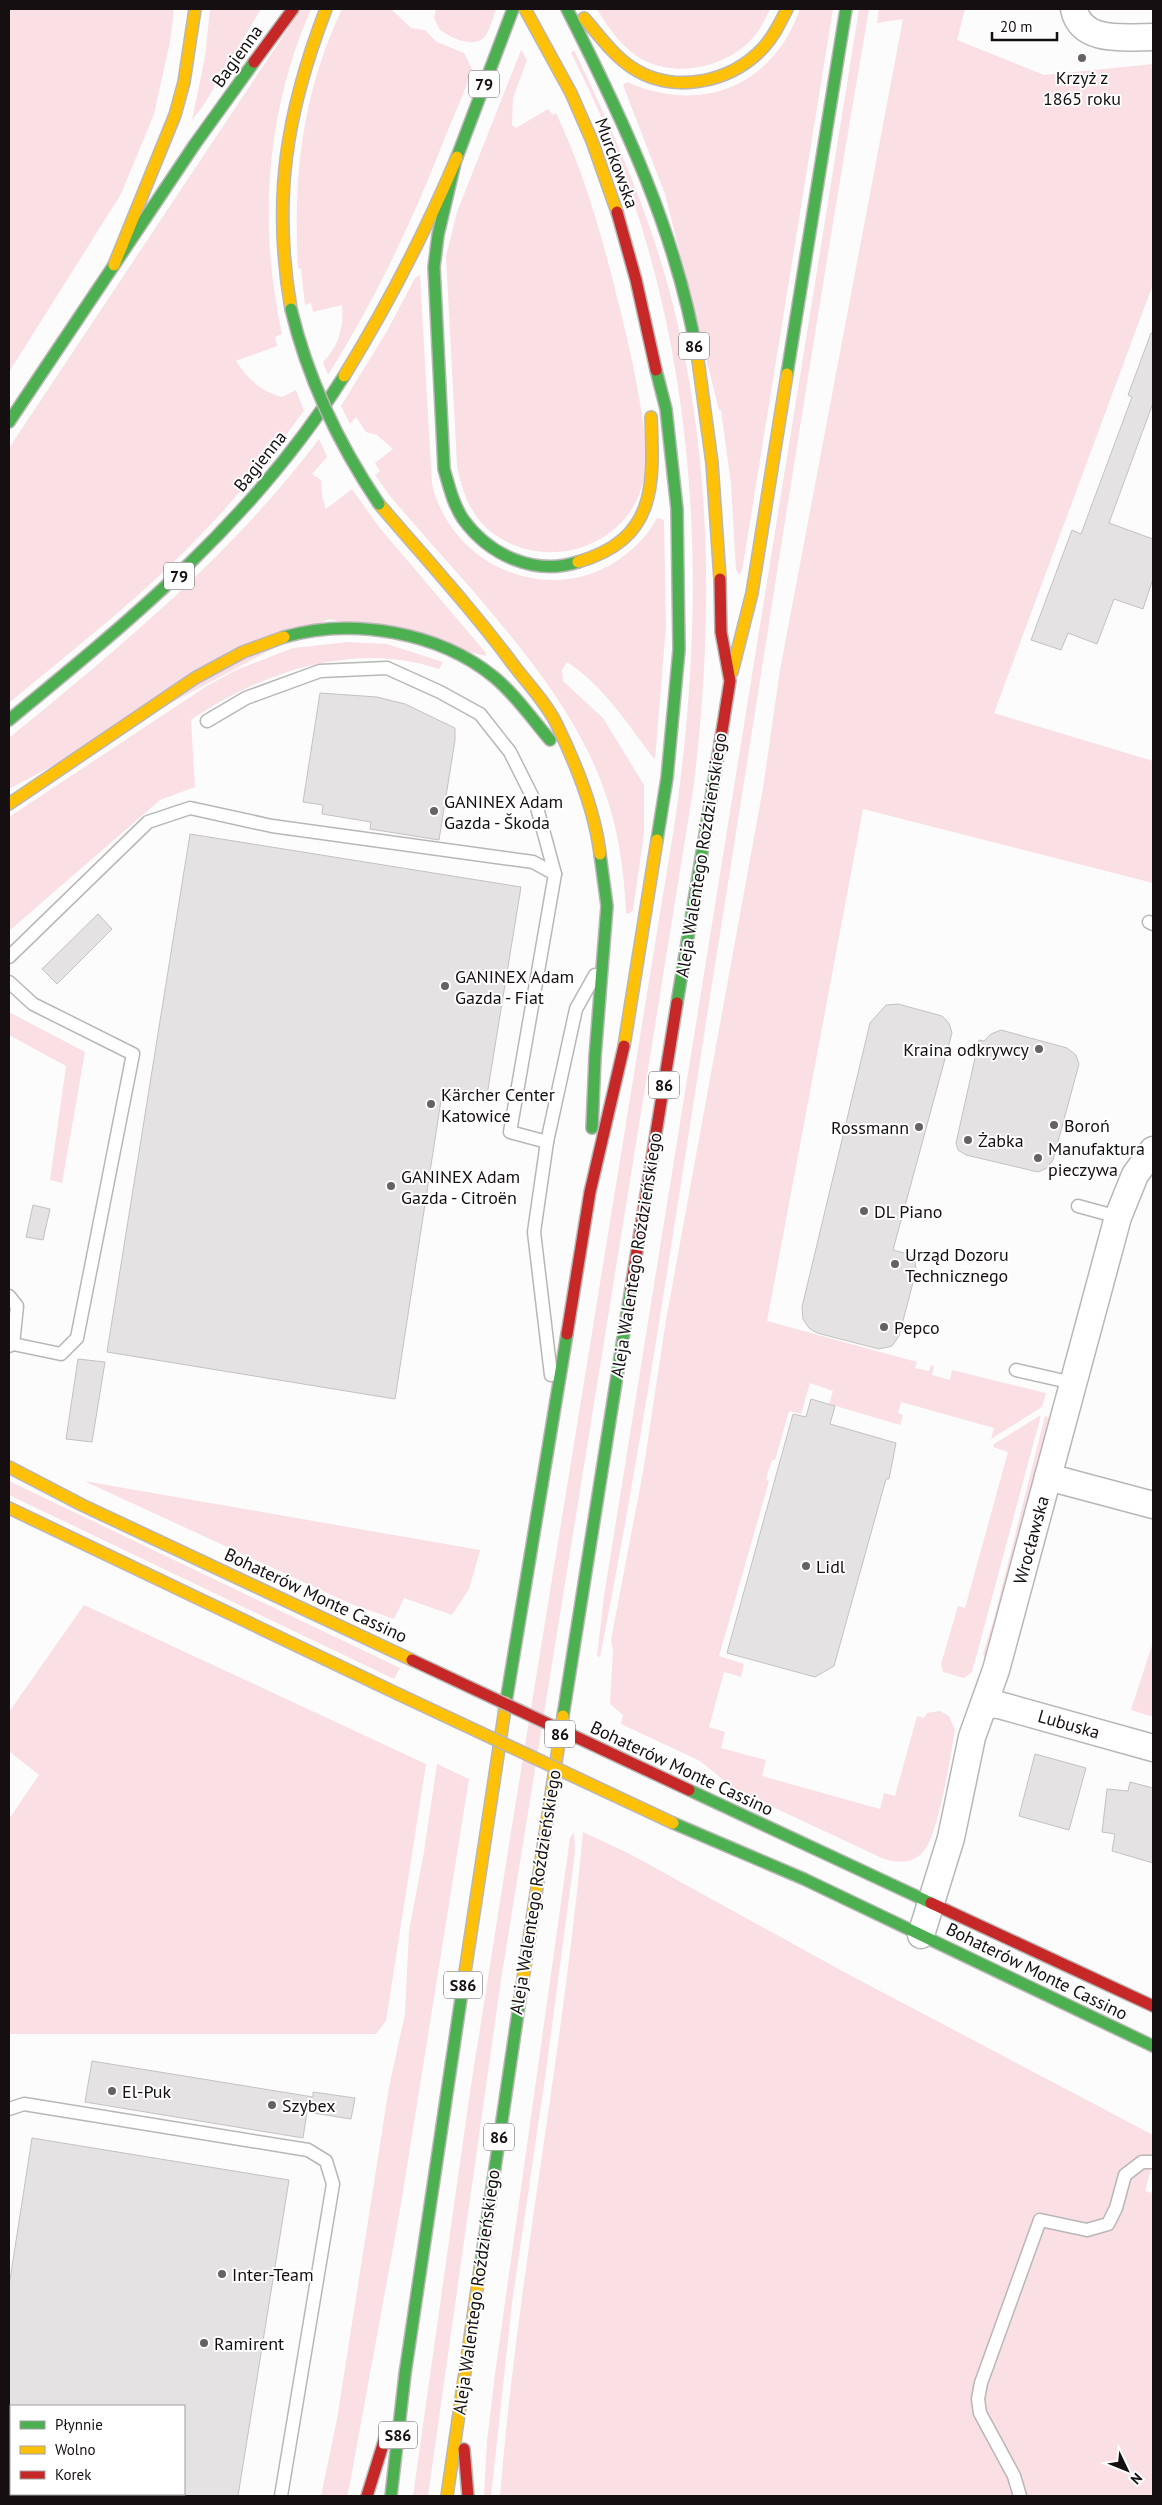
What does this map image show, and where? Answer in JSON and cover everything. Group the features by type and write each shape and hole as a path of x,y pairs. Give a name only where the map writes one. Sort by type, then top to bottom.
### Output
{"main road":[{"path":"114,265 175,115 184,82 195,9"},
{"name":"Bagienna","path":"9,422 195,144 293,9"},
{"path":"326,9 303,69 286,144 281,226 283,261 291,309 312,382 328,418 347,453 380,504 533,689 557,726 590,810 602,858 607,906 595,1057 590,1192"},
{"name":"79","path":"456,159 513,9"},
{"name":"Murckowska","path":"524,9 571,93 592,141 624,236 648,341"},
{"name":"Aleja Walentego Roździeńskiego","path":"447,2496 521,1980 595,1509 730,681 720,627 720,567 715,482 706,406 691,331 670,251 640,161 607,86 567,9"},
{"path":"577,9 618,58 640,72 660,81 693,83 712,80 746,64 772,39 787,9"},
{"path":"730,681 752,593 846,9"},
{"path":"195,144 247,51"},
{"path":"456,159 438,235 434,267 444,469 447,489 466,525 495,552 530,565 564,566 586,561 607,552 624,541 638,525 651,491 648,341"},
{"name":"Bagienna","path":"9,720 166,587 240,513 291,452 348,370 387,305 456,159"},
{"name":"86","path":"487,1828 590,1192 625,1043 667,778 677,687 680,593 678,510 666,409 648,341"},
{"path":"9,804 162,700 229,659 270,642 320,630 348,629 393,633 450,651 478,666 501,683 574,767"},
{"name":"Bohaterów Monte Cassino","path":"9,1467 89,1508 1153,2006"},
{"name":"Bohaterów Monte Cassino","path":"9,1508 398,1694 673,1823 804,1879 1153,2046"},
{"name":"S86","path":"391,2496 405,2374 487,1828"},
{"path":"367,2496 405,2374"},
{"path":"460,2400 468,2496"}],"street":[{"path":"1079,18 1094,34 1112,37 1153,37"},
{"name":"Wrocławska","path":"921,1935 951,1838 972,1737 996,1670 1118,1217 1135,1175 1153,1150"},
{"path":"1048,1477 1153,1505"},
{"name":"Lubuska","path":"984,1704 998,1704 1153,1748"}],"lane":[{"path":"207,721 246,698 320,671 387,668 440,692 480,714 510,752 536,804 554,874 510,1132 547,1142"},
{"path":"9,957 148,822 190,808 272,826 533,862 554,874"},
{"path":"556,1410 534,1232 547,1142 576,1009 604,960"},
{"path":"9,982 33,1004 133,1054 77,1338 61,1354 11,1345 16,1306 9,1296"},
{"path":"1078,1206 1118,1217"},
{"path":"1016,1370 1073,1383"},
{"path":"9,2109 24,2104 308,2150 326,2161 333,2184 281,2496"},
{"path":"1020,2496 1014,2476 985,2425 980,2413 978,2400 980,2383 1040,2220 1087,2230 1108,2224 1116,2208 1125,2175 1142,2162 1153,2162"}],"shaded area":[{"path":"9,9 174,9 170,42 154,114 121,194 9,372"},
{"path":"210,9 261,9 203,106 192,120 205,57"},
{"path":"301,9 311,9 296,48 284,88 276,128 271,169 270,251 282,334 275,337 277,346 236,361 250,379 267,391 282,397 296,390 304,411 248,482 166,570 9,703 9,448"},
{"path":"342,9 391,9 411,28 425,30 437,42 464,53 472,69 406,231 377,289 328,375 323,362 337,343 342,321 342,305 313,312 311,303 305,305 301,269 298,268 297,200 303,136 309,104 328,41"},
{"path":"436,9 496,9 486,35 476,42 470,42 457,39 440,30 434,18"},
{"path":"597,9 770,9 756,34 739,50 727,58 713,63 685,69 656,65 643,60 617,38"},
{"path":"800,9 833,9 742,571 739,575 736,570 731,484 721,410 719,410 665,194 623,85 627,82 655,91 682,95 708,94 732,87 753,75 772,58 788,36"},
{"path":"859,9 869,9 814,341 651,1372 600,1657 597,1656 604,1596"},
{"path":"879,9 965,9 957,40 1044,75 1153,64 1153,284 994,713 1153,761 1153,883 863,809 767,1321 917,1362 915,1368 929,1371 931,1365 934,1366 932,1375 950,1380 952,1370 1046,1393 1042,1407 991,1439 994,1428 901,1402 898,1413 903,1415 900,1425 829,1404 833,1391 810,1383 801,1414 789,1411 775,1460 772,1460 766,1479 769,1481 719,1656 744,1664 741,1677 724,1672 709,1727 725,1732 721,1748 766,1760 762,1776 880,1809 884,1793 895,1796 917,1716 924,1718 927,1713 940,1711 949,1716 955,1730 934,1830 923,1852 914,1859 905,1862 884,1859 736,1790 700,1761 621,1724 623,1715 610,1704 613,1651 611,1640 643,1472 666,1320 763,788 780,670 903,19 877,23"},
{"path":"521,50 527,60 513,98 512,125 516,128 548,109 553,115 556,113 574,154 589,196 627,336 645,437 645,472 634,506 620,524 601,538 580,548 558,552 535,551 512,544 491,532 472,510 461,484 457,466 446,256 457,212"},
{"path":"574,50 615,138 650,228 671,296 686,364 697,434 704,503 706,574 701,714 694,784 501,1980 428,2496 413,2496 470,2092 675,821 687,722 692,624 691,526 684,428 668,332 645,238 613,144 571,53"},
{"path":"420,275 432,484 443,514 461,539 483,558 510,572 538,579 568,579 597,571 625,555 643,538 657,518 664,520 666,626 655,760 615,707 593,683 567,662 562,670 563,681 603,718 644,785 644,833 633,910 629,914 626,913 622,863 608,800 585,745 563,707 537,670 478,597 390,496 375,475 380,471 375,463 393,449 377,435 366,432 356,417 350,424 341,406 387,331 415,278"},
{"path":"319,439 327,457 312,474 321,480 322,496 326,509 352,489 379,527 486,653 486,656 329,619 9,789 9,738 173,598 248,523"},
{"path":"348,642 387,644 443,662 439,669 407,661 375,658 342,660 278,675 218,703 191,720 195,787 160,800 9,931 9,817 207,686 236,670 293,648"},
{"path":"9,1012 85,1052 62,1183 50,1180 66,1066 9,1035"},
{"path":"1041,1415 972,1672 964,1678 943,1672 941,1664 958,1606 965,1608 1008,1452 993,1447 994,1444"},
{"path":"1045,1416 1052,1418 986,1660 983,1654 994,1619"},
{"path":"9,1481 400,1668 394,1679 9,1495"},
{"path":"84,1481 480,1551 469,1589 452,1615 404,1598 394,1619 351,1604"},
{"path":"84,1605 426,1764 386,2021 376,2034 9,2034 9,1819 39,1775 9,1751 9,1712"},
{"path":"1153,1642 1153,1717 1131,1710"},
{"path":"437,1764 469,1779 401,2204 350,2483 347,2496 321,2496 337,2419 389,2087 405,2014 409,1931 424,1852"},
{"path":"574,1832 575,1852 546,2071 512,2303 491,2496 484,2496 487,2441 495,2374 570,1838"},
{"path":"583,1832 630,1854 844,1972 1153,2135 1153,2161 1145,2191 1153,2193 1153,2496 500,2496 518,2330 564,1998"}],"building":[{"path":"1151,333 1153,333 1153,403 1109,523 1153,539 1153,579 1143,609 1114,599 1097,644 1068,633 1061,650 1031,640 1072,530 1081,534 1132,397 1128,395"},
{"path":"320,693 377,697 405,704 455,728 455,740 439,840 370,829 371,822 322,814 323,805 303,802"},
{"path":"190,834 521,887 486,1101 442,1094 395,1399 107,1352"},
{"path":"98,914 112,929 57,984 42,969"},
{"name":"DL Piano","path":"898,1004 942,1016 949,1023 952,1033 893,1250 908,1254 915,1261 916,1271 899,1336 892,1346 879,1349 817,1333 809,1328 803,1319 802,1307 870,1023 886,1005"},
{"path":"1001,1030 1067,1048 1076,1055 1079,1064 1053,1160 1047,1168 1038,1172 966,1155 958,1150 956,1143 979,1040 984,1041 991,1034"},
{"path":"33,1205 50,1209 43,1240 26,1237"},
{"path":"78,1359 105,1362 92,1442 66,1439"},
{"name":"Lidl","path":"811,1399 835,1406 830,1424 896,1443 889,1479 886,1479 834,1666 815,1677 727,1653 793,1414 806,1417"},
{"path":"1035,1754 1086,1768 1069,1830 1019,1816"},
{"path":"1130,1782 1153,1788 1153,1863 1112,1851 1115,1834 1102,1832 1107,1789 1128,1791"},
{"path":"92,2061 313,2097 313,2092 355,2098 351,2119 307,2112 303,2138 85,2102"},
{"path":"32,2138 289,2180 238,2496 184,2496 185,2405 9,2406 9,2286"}],"traffic: fast":[{"path":"457,157 513,9"},
{"path":"567,9 628,136 663,223 689,314 698,360"},
{"path":"787,374 846,9"},
{"path":"9,422 195,144 254,62"},
{"path":"456,159 438,235 434,267 444,469 463,519 486,543 499,552 529,564 561,566 578,562"},
{"path":"291,309 306,361 326,410 350,458 379,504"},
{"path":"656,370 666,409 677,509 679,650 667,778 657,840"},
{"path":"9,720 148,602 233,520 272,475 309,427 344,376"},
{"path":"284,637 310,631 338,628 366,629 421,639 448,649 472,662 502,684 517,699 550,740"},
{"path":"677,1003 717,762"},
{"path":"592,1128 595,1057 607,906 600,854"},
{"path":"563,1716 631,1288"},
{"path":"506,1702 567,1334"},
{"path":"689,1790 931,1903"},
{"path":"673,1823 804,1879 1153,2046"},
{"path":"391,2496 405,2374 462,1992"},
{"path":"480,2269 520,1999"}],"traffic: slow":[{"path":"114,265 175,115 184,82 195,9"},
{"path":"291,309 285,269 283,230 283,193 286,157 301,84 326,9"},
{"path":"525,9 571,93 592,141 617,212"},
{"path":"584,18 612,50 631,67 647,76 683,83 718,77 750,60 770,39 787,9"},
{"path":"344,376 405,269 457,157"},
{"path":"698,360 712,463 720,579"},
{"path":"732,672 752,593 787,374"},
{"path":"578,562 604,552 623,539 636,524 645,507 650,488 652,466 651,417"},
{"path":"379,504 482,625 548,710 564,740 584,788 594,821 600,854"},
{"path":"9,804 195,678 243,652 284,637"},
{"path":"624,1046 657,840"},
{"path":"9,1467 82,1505 412,1660"},
{"path":"9,1508 398,1694"},
{"path":"398,1694 673,1823"},
{"path":"462,1992 506,1702"},
{"path":"520,1999 563,1716"},
{"path":"447,2496 480,2269"}],"traffic: jam":[{"path":"254,62 293,9"},
{"path":"617,212 636,280 656,370"},
{"path":"717,762 730,681 721,632 720,579"},
{"path":"631,1288 677,1003"},
{"path":"567,1334 590,1192 624,1046"},
{"path":"412,1660 689,1790"},
{"path":"931,1903 1153,2006"},
{"path":"367,2496 385,2438"},
{"path":"464,2449 468,2496"}],"place":[{"name":"Krzyż z 1865 roku","path":"1082,58"},
{"name":"GANINEX Adam Gazda - Škoda","path":"434,811"},
{"name":"GANINEX Adam Gazda - Fiat","path":"445,986"},
{"name":"Kraina odkrywcy","path":"1039,1049"},
{"name":"Kärcher Center Katowice","path":"431,1104"},
{"name":"Boroń","path":"1054,1125"},
{"name":"Rossmann","path":"919,1127"},
{"name":"Żabka","path":"968,1140"},
{"name":"Manufaktura pieczywa","path":"1038,1158"},
{"name":"GANINEX Adam Gazda - Citroën","path":"391,1186"},
{"name":"DL Piano","path":"864,1211"},
{"name":"Urząd Dozoru Technicznego","path":"895,1264"},
{"name":"Pepco","path":"884,1327"},
{"name":"Lidl","path":"806,1566"},
{"name":"El-Puk","path":"112,2091"},
{"name":"Szybex","path":"272,2105"},
{"name":"Inter-Team","path":"222,2274"},
{"name":"Ramirent","path":"204,2343"}]}
